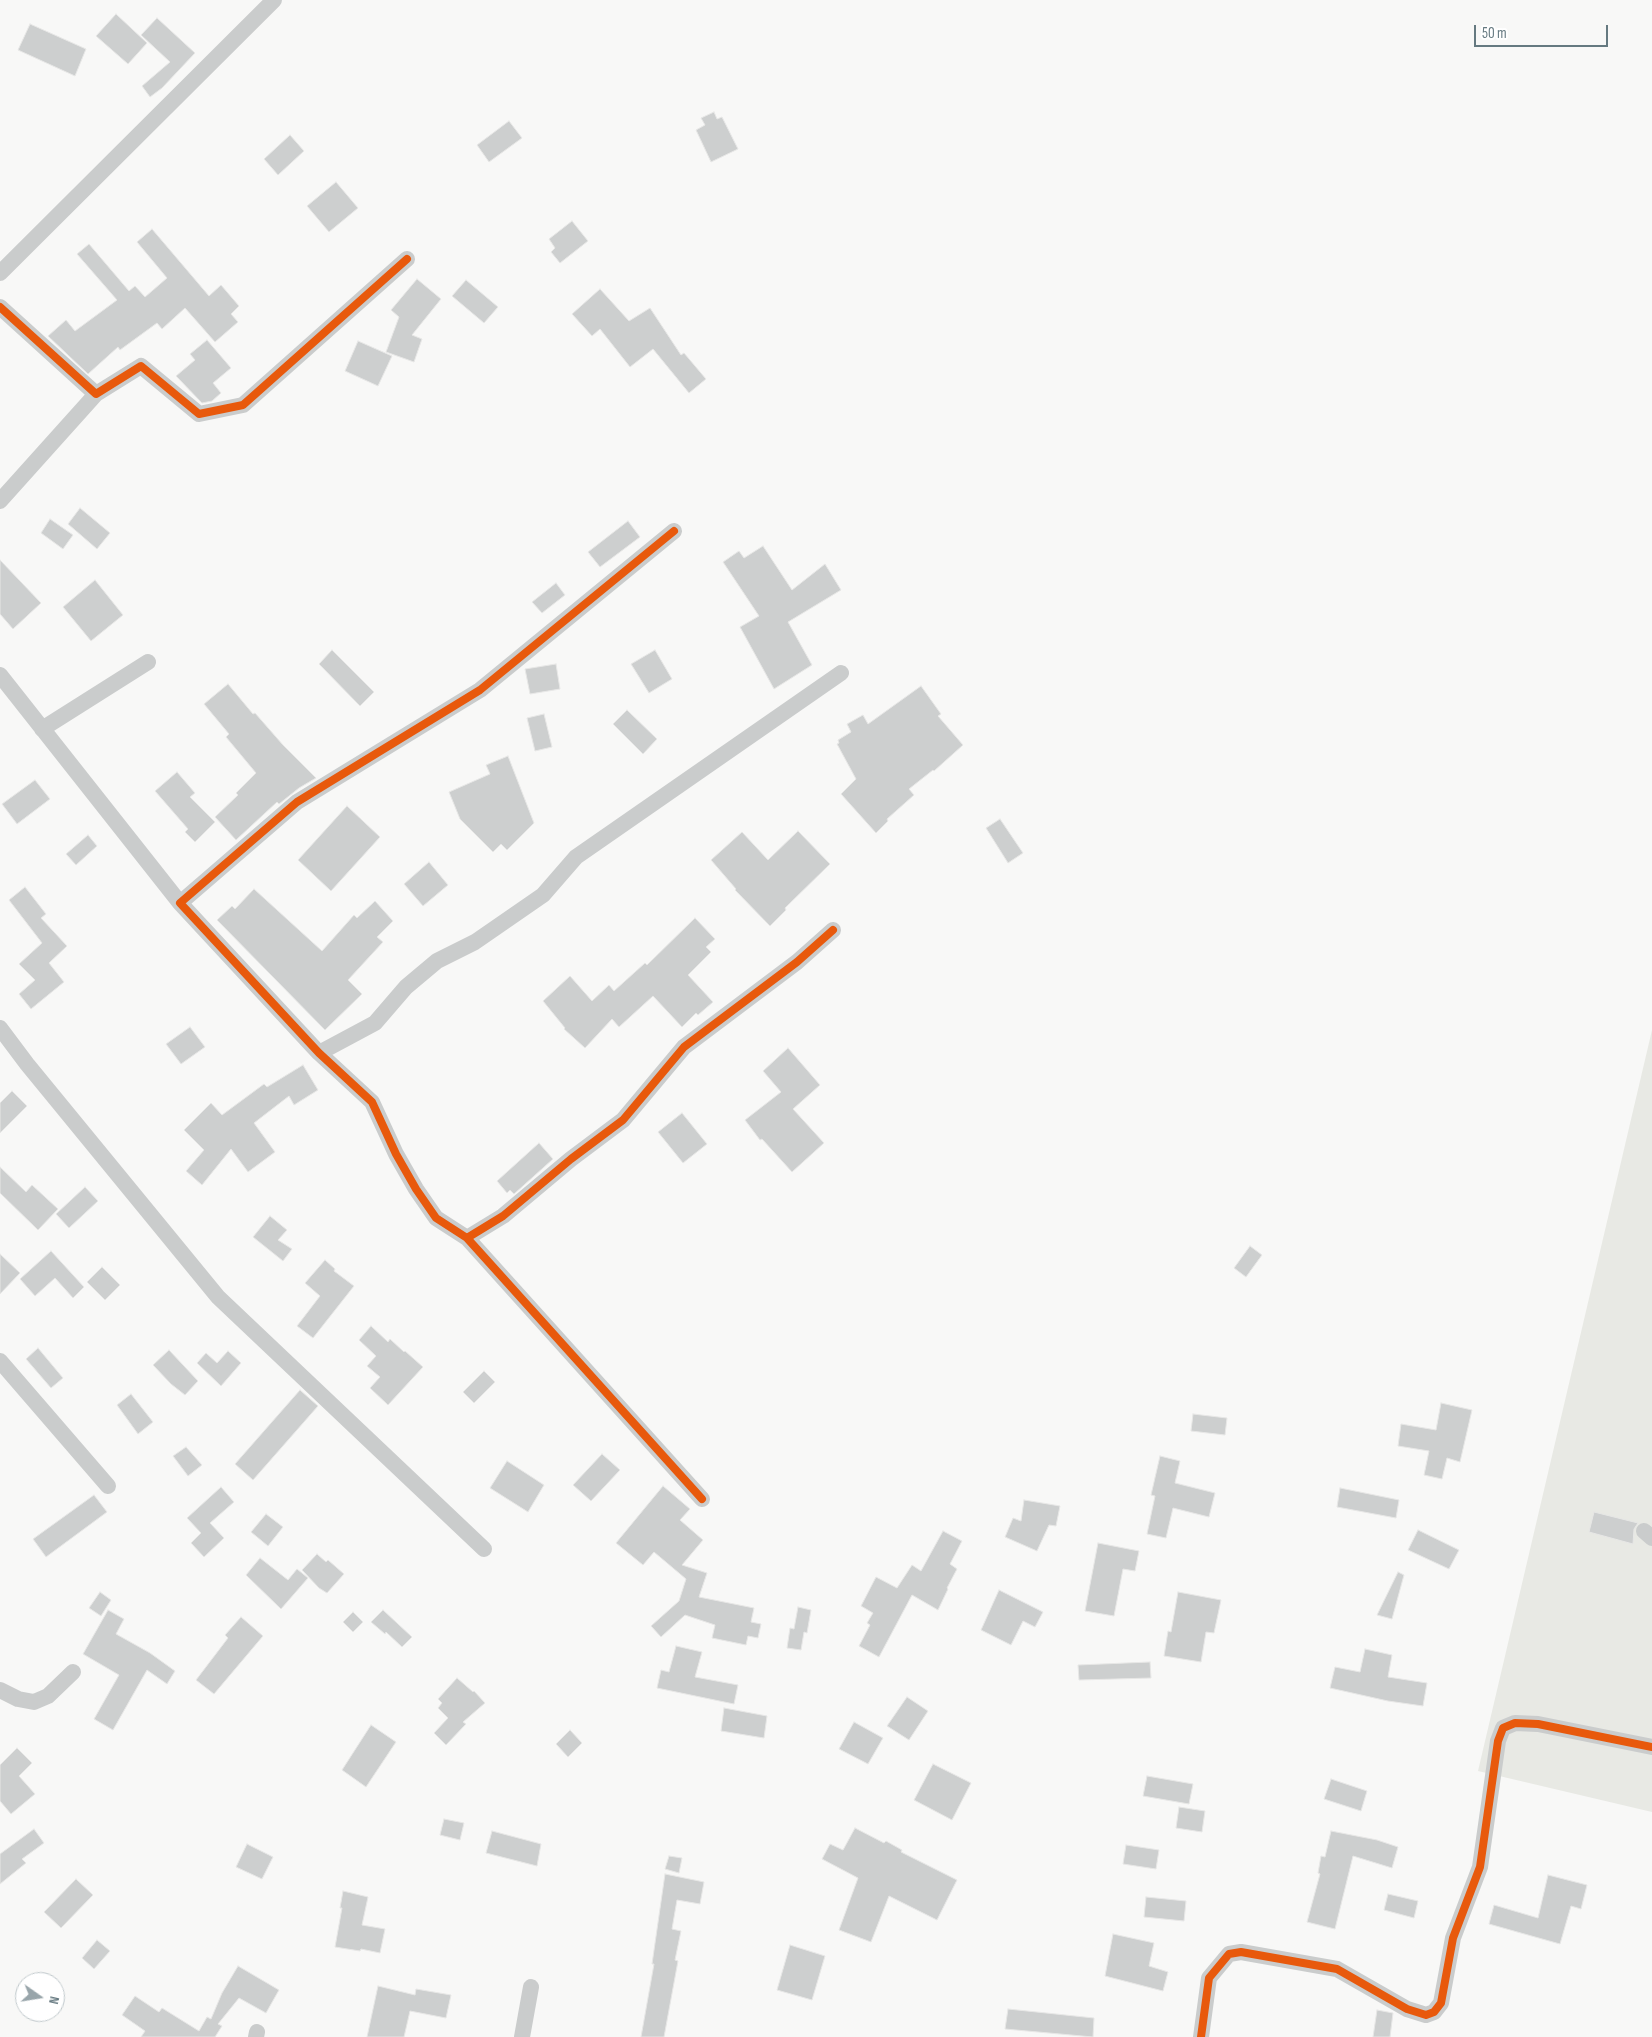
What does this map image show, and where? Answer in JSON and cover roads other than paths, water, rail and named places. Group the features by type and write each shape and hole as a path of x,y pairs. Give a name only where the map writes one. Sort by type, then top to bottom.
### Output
{"street":[{"path":"0,273 259,6 274,0"},
{"path":"0,501 96,394 141,366 199,414 244,405 407,259"},
{"path":"0,306 96,394"},
{"path":"180,903 297,802 480,690 674,531"},
{"path":"42,729 148,662"},
{"path":"319,1053 375,1023 406,987 437,961 475,942 543,895 576,857 841,673"},
{"path":"0,675 180,903 319,1053 372,1102 396,1154 416,1189 436,1218 467,1238 702,1499"},
{"path":"467,1238 503,1216 571,1159 623,1120 684,1047 796,962 833,930"},
{"path":"0,1028 27,1064 218,1297 484,1549"},
{"path":"0,1361 108,1486"},
{"path":"0,1690 18,1699 34,1702 48,1696 73,1672"},
{"path":"1201,2037 1210,1978 1229,1954 1241,1952 1337,1969 1407,2009 1426,2015 1434,2012 1441,2003 1453,1938 1480,1867 1498,1741 1504,1728 1515,1723 1538,1724 1652,1747"},
{"path":"522,2037 531,1987"}]}
